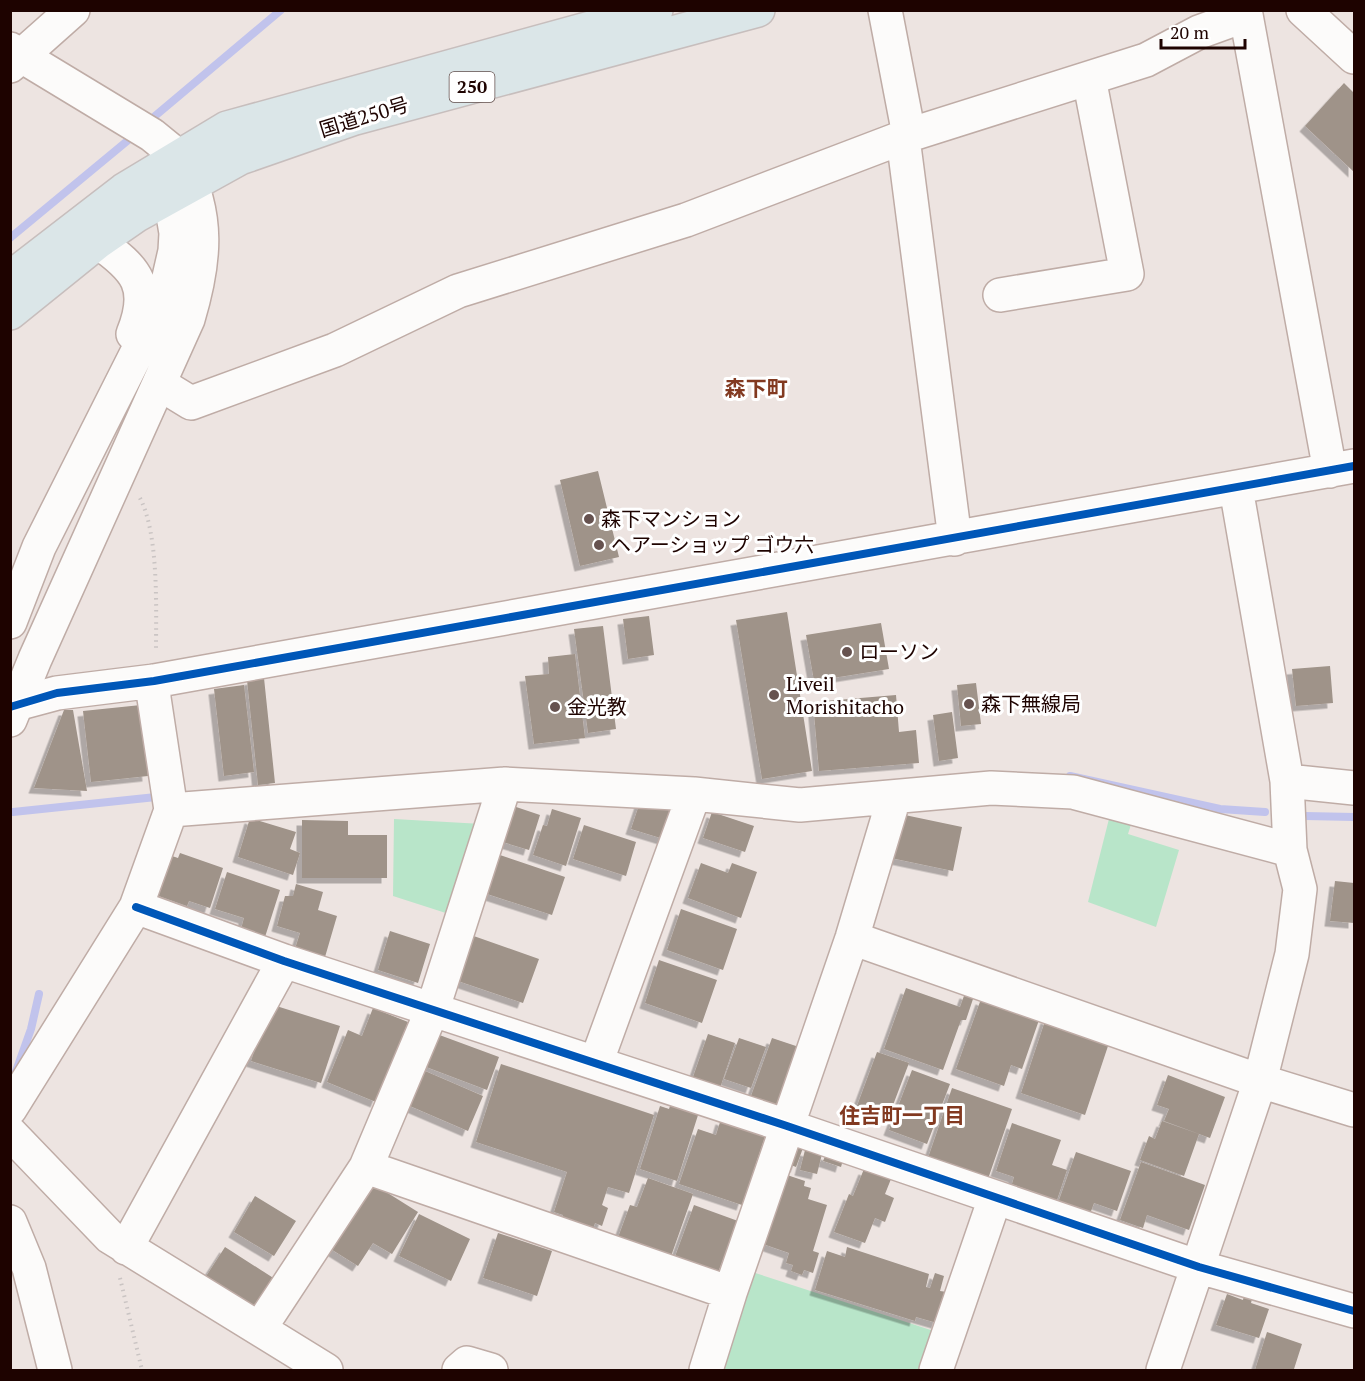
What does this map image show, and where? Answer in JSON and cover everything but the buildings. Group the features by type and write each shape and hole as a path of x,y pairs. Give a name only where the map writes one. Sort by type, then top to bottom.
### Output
{"highway":[{"name":"国道250号","path":"10,313 181,179 227,128 656,10"},
{"name":"国道250号","path":"10,278 124,190 181,179 355,118 758,10"}],"street":[{"path":"12,710 188,319 198,284 204,234 181,179 152,135 15,57 73,10"},
{"path":"885,10 906,137 955,539"},
{"path":"1303,10 1354,57"},
{"path":"12,710 57,693 154,681 1342,469 1245,13 1200,32 1146,60 906,137 686,220 458,291 335,350 191,403 160,384"},
{"path":"1000,295 1127,274 1089,78"},
{"path":"10,622 39,547 164,299 171,276 181,179"},
{"path":"98,242 122,259 134,273 142,292 141,314 115,377 112,401"},
{"path":"1163,1371 1260,1081 1292,954 1300,889 1290,850 1287,781 1236,488"},
{"path":"10,1109 136,907 171,810 154,698 154,681"},
{"path":"1287,781 1354,788"},
{"path":"171,810 505,784 694,794 800,805 991,788 1073,792 1290,850"},
{"path":"260,1328 366,1167 433,1008 505,784"},
{"path":"596,1063 694,794"},
{"path":"706,1371 730,1293 852,938 894,798"},
{"path":"136,907 284,961 787,1126 1199,1267 1354,1311"},
{"path":"852,938 1260,1081 1354,1110"},
{"path":"118,1242 284,961"},
{"path":"10,1133 118,1242 326,1371"},
{"path":"366,1167 730,1293"},
{"path":"936,1371 995,1198"},
{"path":"10,1222 29,1268 56,1371"},
{"path":"459,1371 467,1363 491,1371"}],"path":[{"path":"140,498 147,512 156,591 154,681"},
{"path":"118,1242 142,1371"}],"green space":[{"path":"1112,807 1135,812 1128,834 1179,850 1156,927 1088,902"},
{"path":"394,819 482,824 452,915 393,896"},
{"path":"749,1271 940,1333 927,1370 714,1370"}],"waterway":[{"path":"155,116 281,10"},
{"path":"10,238 132,137"},
{"path":"1070,776 1220,809 1265,812"},
{"path":"13,812 156,797"},
{"path":"1305,816 1354,817"},
{"path":"15,1074 31,1029 39,994"}],"cycle path":[{"path":"10,707 57,693 154,681 1354,466"},
{"path":"136,907 284,961 787,1126 1199,1267 1354,1311"}],"place":[{"name":"森下マンション","path":"589,519"},
{"name":"ヘアーショップ ゴウ六","path":"599,545"},
{"name":"ローソン","path":"847,652"},
{"name":"Liveil Morishitacho","path":"774,695"},
{"name":"森下無線局","path":"969,704"},
{"name":"金光教","path":"555,707"}],"district":[{"name":"森下町","path":"756,389"},
{"name":"住吉町一丁目","path":"902,1116"}]}
